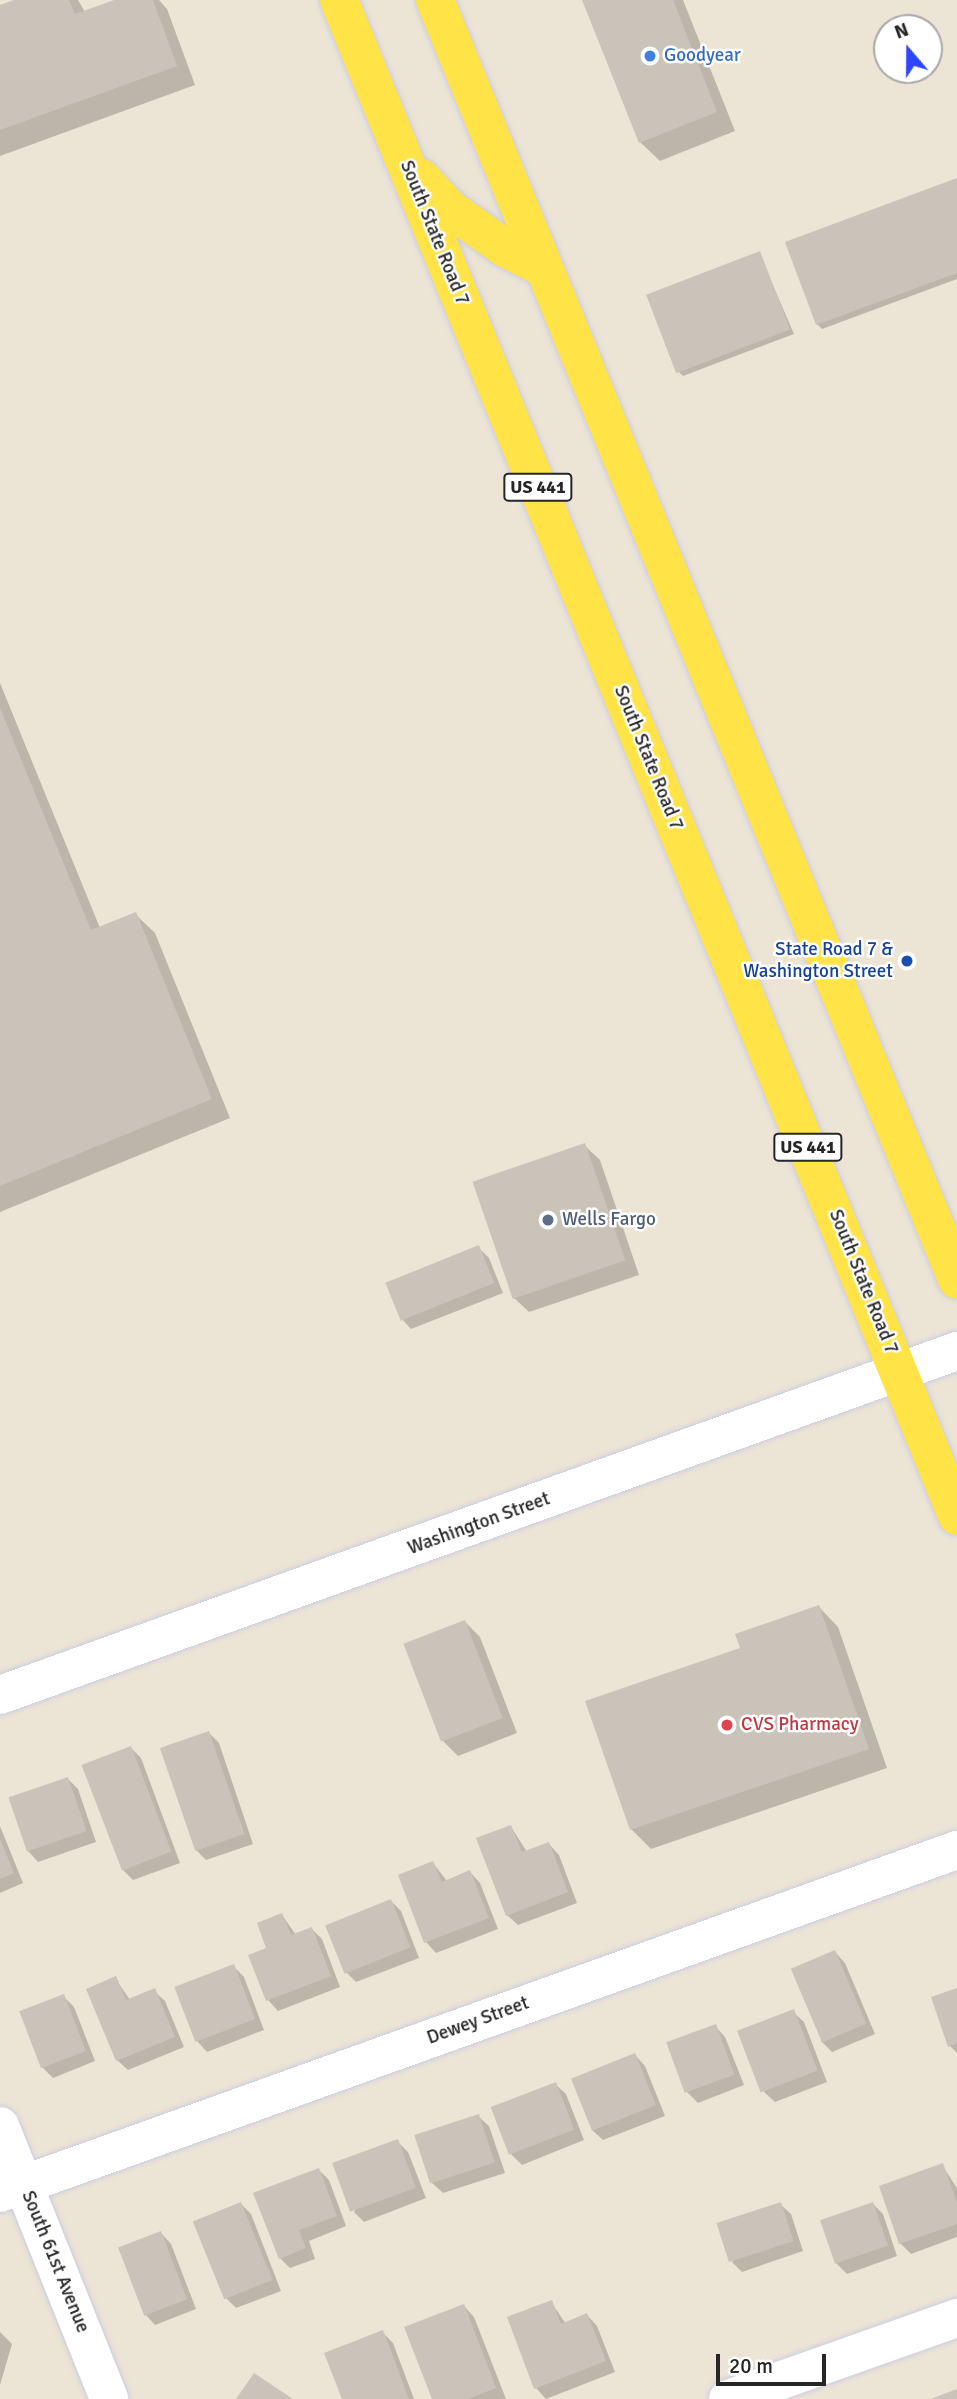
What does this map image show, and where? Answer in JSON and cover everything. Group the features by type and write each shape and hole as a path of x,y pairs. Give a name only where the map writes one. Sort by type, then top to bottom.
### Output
{"main road":[{"name":"South State Road 7","path":"338,0 957,1516"},
{"path":"435,0 957,1280"},
{"path":"405,161 450,209 505,248 544,268"},
{"path":"437,239 477,249 527,276 563,313"}],"street":[{"name":"Washington Street","path":"0,1695 957,1351"},
{"name":"Dewey Street","path":"12,2188 957,1850"},
{"name":"South 61st Avenue","path":"0,2126 12,2188 109,2399"},
{"path":"728,2399 957,2318"}],"building":[{"path":"14,0 69,0 75,14 114,0 153,0 177,66 0,130 0,5"},
{"name":"Goodyear","path":"582,0 673,0 717,112 639,143"},
{"path":"957,178 957,273 816,325 785,242"},
{"path":"760,251 790,329 676,373 646,295"},
{"path":"0,708 91,930 136,912 212,1099 0,1186"},
{"name":"Wells Fargo","path":"585,1143 625,1260 513,1299 472,1182"},
{"path":"479,1245 494,1283 401,1321 385,1283"},
{"name":"CVS Pharmacy","path":"819,1605 869,1749 630,1830 585,1701 740,1648 735,1634"},
{"path":"465,1620 503,1718 441,1742 403,1644"},
{"path":"209,1731 244,1834 195,1851 160,1748"},
{"path":"131,1746 171,1851 122,1870 82,1765"},
{"path":"68,1777 87,1831 27,1851 8,1798"},
{"path":"511,1825 522,1852 549,1842 568,1892 506,1916 476,1838"},
{"path":"0,1839 14,1873 0,1879"},
{"path":"433,1861 442,1882 470,1870 489,1918 424,1943 398,1875"},
{"path":"391,1899 410,1947 345,1974 325,1926"},
{"path":"282,1913 291,1935 312,1927 331,1976 266,2001 248,1955 266,1948 257,1923"},
{"path":"835,1950 866,2024 822,2042 791,1969"},
{"path":"234,1964 255,2019 195,2042 174,1987"},
{"path":"116,1976 126,2000 155,1988 175,2037 116,2061 86,1989"},
{"path":"957,1988 957,2043 948,2047 931,1997"},
{"path":"64,1994 86,2051 41,2068 19,2011"},
{"path":"794,2009 818,2071 761,2092 737,2031"},
{"path":"716,2024 734,2075 685,2093 666,2042"},
{"path":"635,2053 656,2105 592,2131 571,2079"},
{"path":"556,2082 574,2130 509,2155 491,2107"},
{"path":"479,2114 495,2163 430,2184 414,2135"},
{"path":"398,2139 416,2188 350,2212 332,2163"},
{"path":"943,2163 957,2203 957,2224 899,2244 879,2186"},
{"path":"319,2168 337,2216 299,2230 306,2248 279,2259 253,2193"},
{"path":"241,2202 272,2280 224,2299 193,2221"},
{"path":"781,2202 794,2241 729,2262 716,2223"},
{"path":"873,2202 888,2245 835,2264 820,2220"},
{"path":"161,2231 187,2299 144,2316 118,2247"},
{"path":"552,2300 561,2324 587,2313 606,2361 534,2389 507,2317"},
{"path":"464,2304 496,2388 468,2399 432,2399 404,2327"},
{"path":"383,2330 409,2399 342,2399 324,2353"},
{"path":"254,2373 293,2399 236,2399"},
{"path":"957,2389 957,2399 931,2399"}],"place":[{"name":"Goodyear","path":"650,56"},
{"name":"State Road 7 & Washington Street","path":"907,961"},
{"name":"Wells Fargo","path":"548,1220"},
{"name":"CVS Pharmacy","path":"727,1725"}]}
